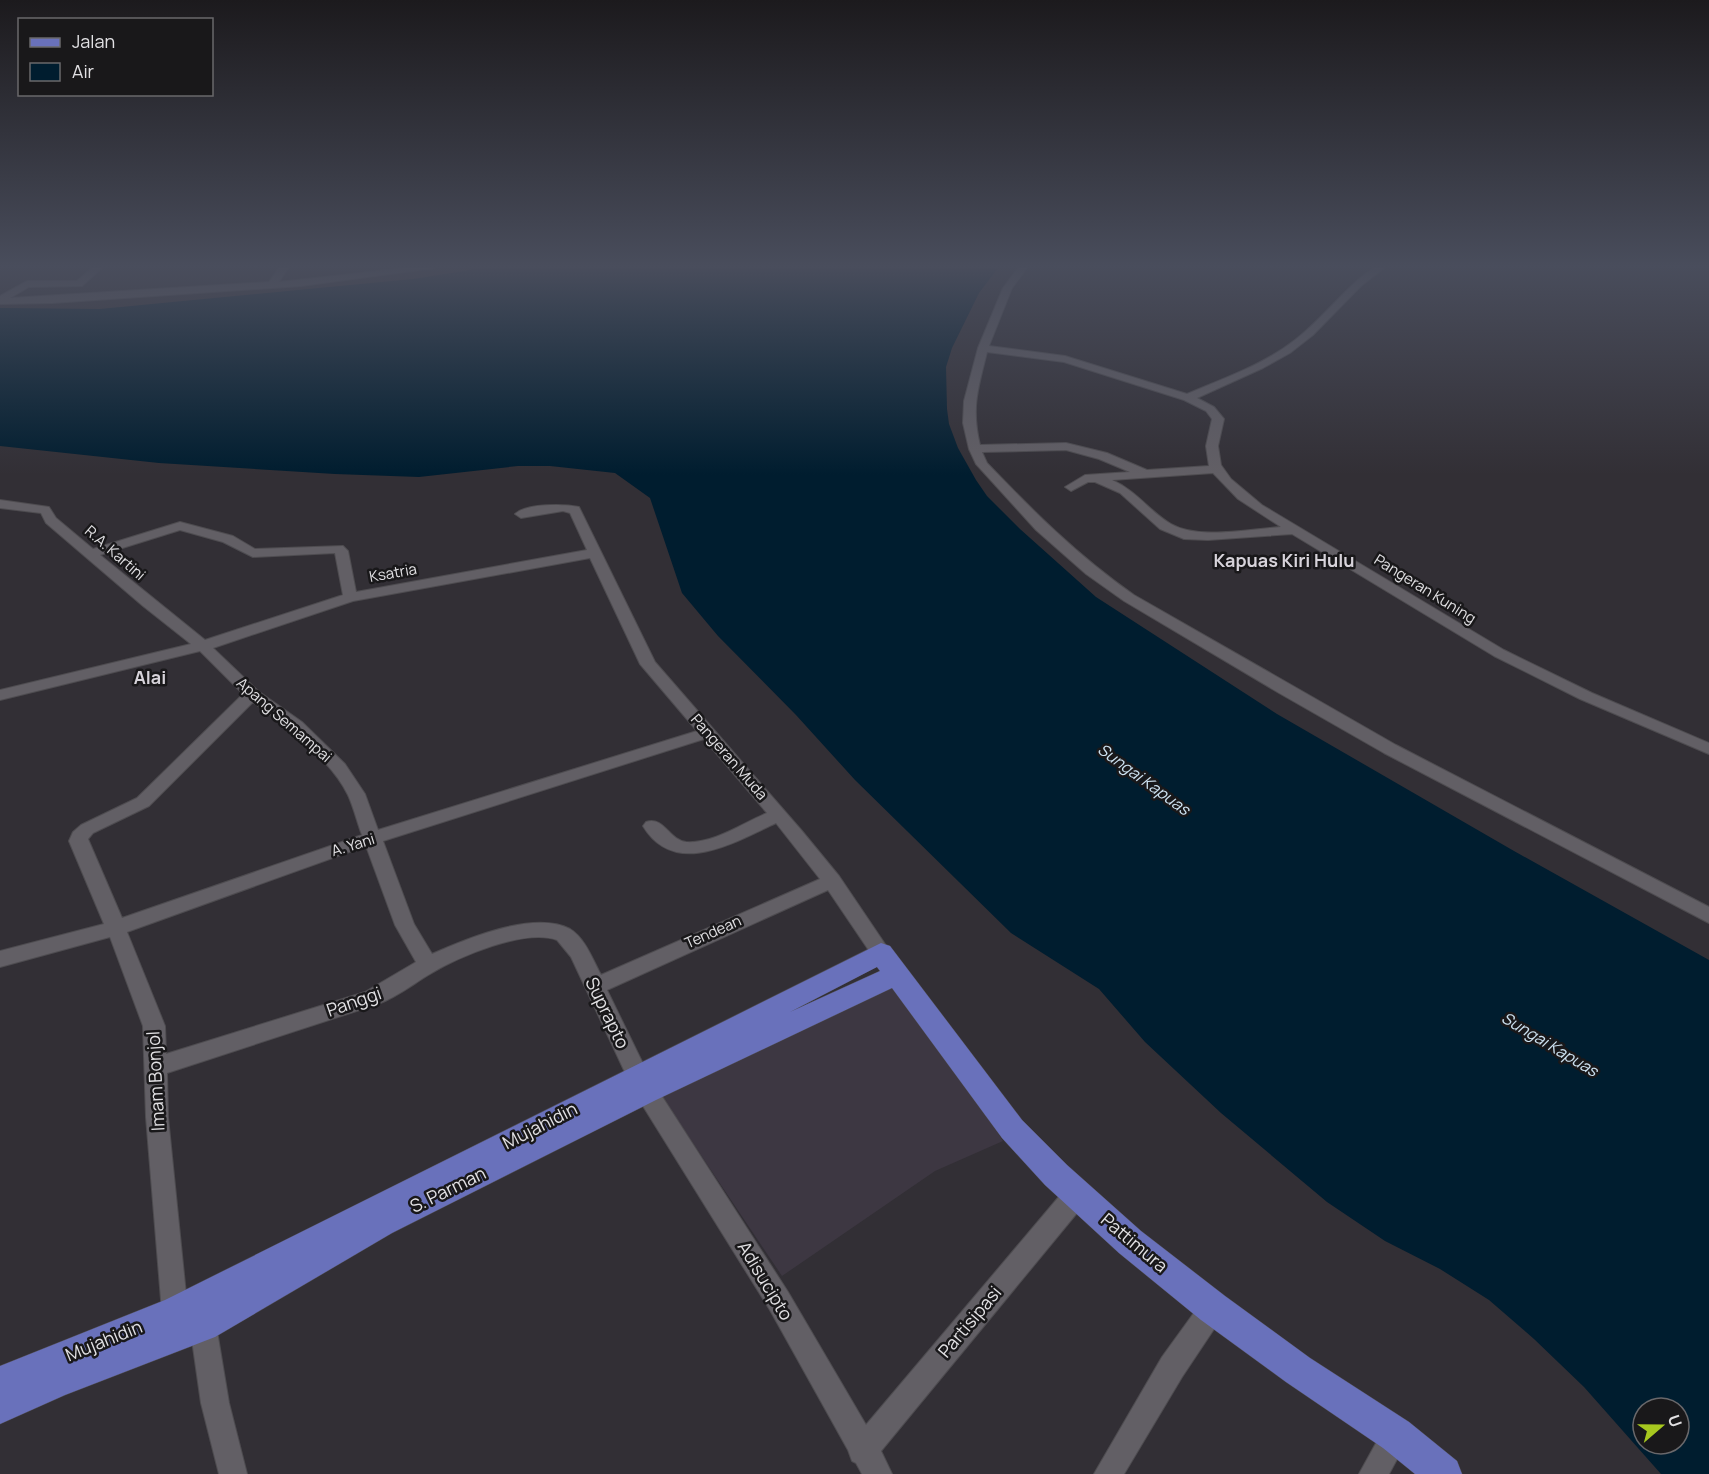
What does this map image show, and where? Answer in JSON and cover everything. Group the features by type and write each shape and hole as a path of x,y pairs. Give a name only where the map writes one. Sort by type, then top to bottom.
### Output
{"main road":[{"name":"S. Parman","path":"0,1406 58,1380 203,1325 381,1223 642,1083 889,963"},
{"name":"Pattimura","path":"889,963 1012,1129 1077,1194 1130,1242 1213,1308 1298,1370 1396,1435 1444,1474"},
{"name":"Mujahidin","path":"0,1383 175,1312 642,1083"}],"street":[{"path":"988,337 969,401 969,423 975,449 982,464 1041,527 1103,580 1137,603 1390,749 1709,916"},
{"path":"1188,398 1290,349 1305,337"},
{"path":"983,348 1065,359 1188,398 1210,410 1218,419 1218,430 1212,446 1213,460 1217,469 1080,480 1071,487"},
{"path":"975,449 1066,446 1103,456 1146,474"},
{"name":"Pangeran Kuning","path":"1217,469 1241,495 1499,653 1648,724 1709,749"},
{"path":"1097,478 1124,490 1165,526 1184,535 1228,535 1295,530"},
{"name":"R.A. Kartini","path":"0,504 45,510 51,520 203,646"},
{"name":"Pangeran Muda","path":"521,514 563,507 575,510 648,664 779,814 832,881 889,963"},
{"path":"91,554 180,526 228,539 253,553 338,549 341,551 351,597"},
{"name":"Ksatria","path":"0,695 203,646 351,597 594,553"},
{"name":"Apang Semampai","path":"203,646 252,694 296,726 339,768 356,794 405,925 428,965"},
{"name":"Imam Bonjol","path":"175,1312 154,1068 157,1039 116,928 80,848 79,836 87,829 143,802 252,694"},
{"name":"A. Yani","path":"0,959 116,928 374,838 707,733"},
{"path":"652,826 671,844 683,848 696,847 711,843 779,814"},
{"name":"Tendean","path":"596,986 832,881"},
{"name":"Panggi","path":"154,1068 190,1054 374,997 428,965 502,937 542,929 563,934 576,950"},
{"name":"Suprapto","path":"576,950 596,986 642,1083"},
{"name":"Adisucipto","path":"642,1083 778,1301 862,1451 878,1474"},
{"name":"Partisipasi","path":"862,1451 1077,1194"},
{"path":"1108,1474 1172,1367 1213,1308"},
{"path":"175,1312 203,1325 215,1403 233,1474"},
{"path":"1373,1474 1396,1435"}],"shaded area":[{"path":"895,976 1003,1141 935,1171 782,1276 662,1097"}],"water":[{"name":"Sungai Kapuas","path":"0,337 958,337 946,367 949,424 958,448 987,496 1096,597 1277,714 1709,960 1709,1474 1661,1474 1645,1456 1691,1456 1691,1396 1631,1396 1631,1440 1584,1387 1489,1300 1440,1269 1385,1241 1327,1202 1221,1113 1145,1042 1099,989 1011,933 855,780 796,715 718,636 682,593 650,498 615,473 550,466 518,466 419,477 159,463 0,446"}],"district":[{"name":"Kapuas Kiri Hulu","path":"1284,561"},
{"name":"Alai","path":"150,678"}]}
